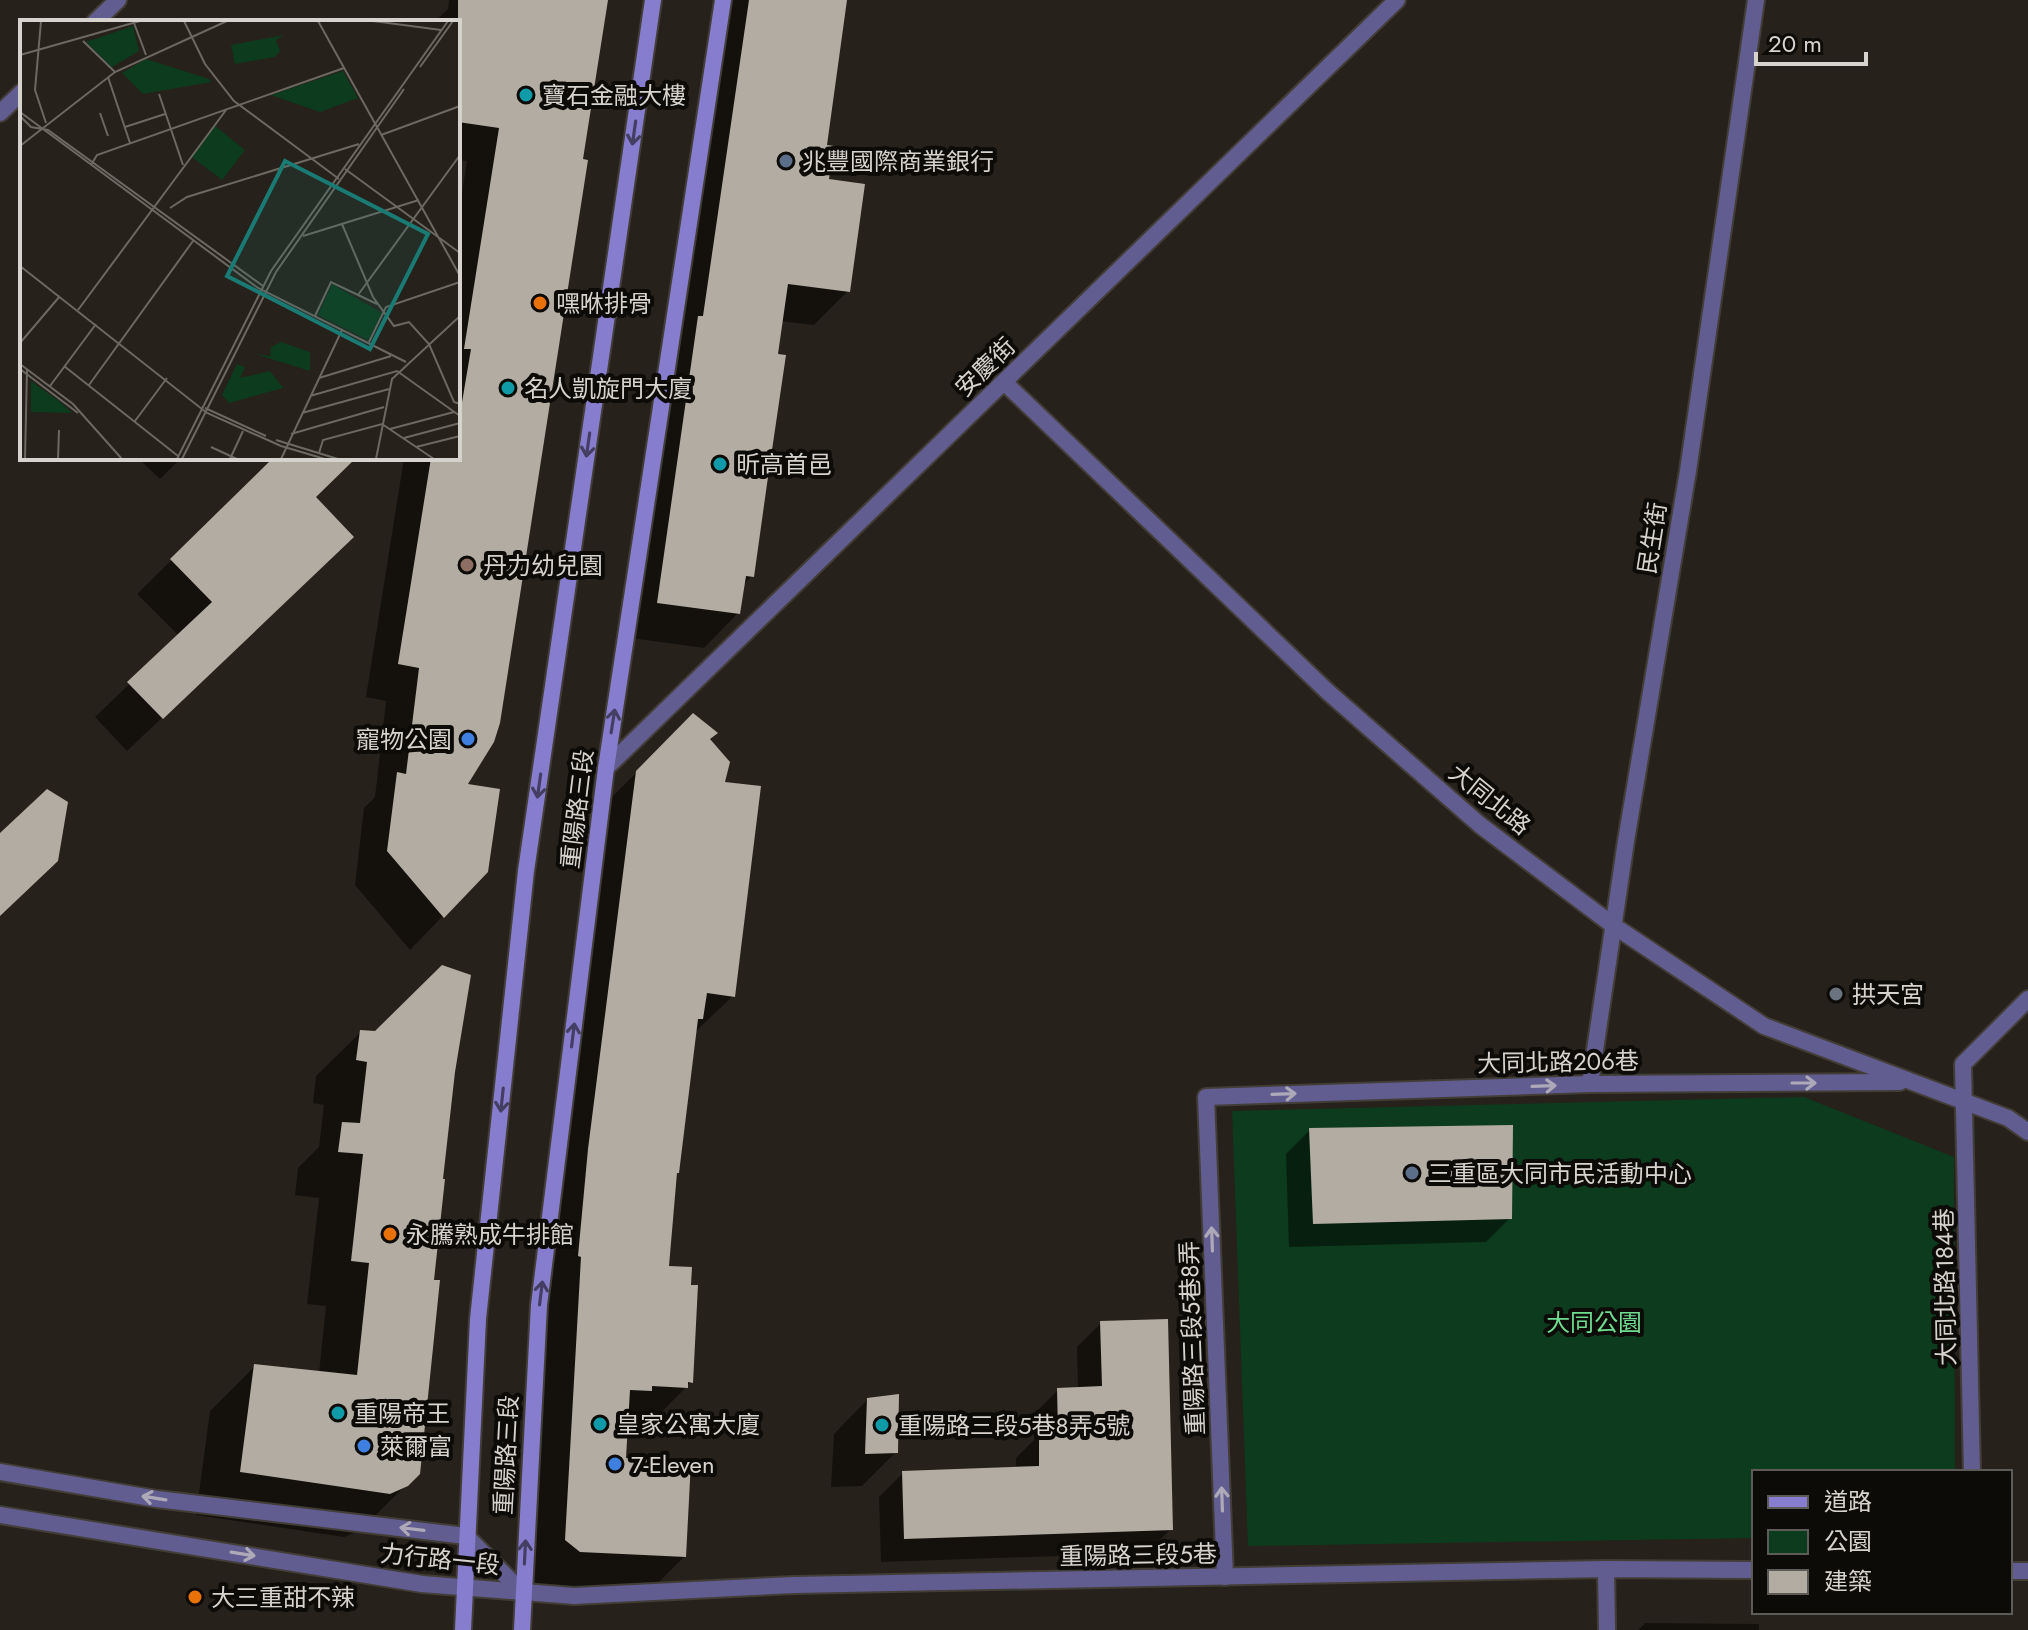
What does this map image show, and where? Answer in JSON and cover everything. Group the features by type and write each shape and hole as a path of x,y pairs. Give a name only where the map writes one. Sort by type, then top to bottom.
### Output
{"main road":[{"name":"重陽路三段","path":"463,1630 478,1319 526,871 653,0"},
{"name":"重陽路三段","path":"522,1630 539,1305 606,768 723,0"}],"street":[{"path":"97,20 118,0"},
{"name":"安慶街","path":"606,768 1397,0"},
{"name":"民生街","path":"1590,1084 1690,455 1756,0"},
{"path":"0,113 20,94"},
{"name":"大同北路","path":"1004,382 1328,692 1480,825 1614,926 1764,1026 2008,1118 2028,1132"},
{"name":"大同北路184巷","path":"1972,1470 1963,1064 2028,999"},
{"name":"大同北路206巷","path":"1206,1097 1590,1084 1912,1082"},
{"name":"重陽路三段5巷8弄","path":"1206,1097 1225,1577"},
{"name":"力行路一段","path":"0,1472 157,1499 466,1536 522,1592"},
{"name":"力行路一段","path":"0,1515 422,1584 522,1592"},
{"path":"1606,1569 1607,1630"},
{"name":"重陽路三段5巷","path":"522,1592 574,1596 794,1585 1606,1569 1752,1570"}],"green space":[{"name":"大同公園","path":"1804,1097 1954,1157 1955,1470 1752,1470 1752,1538 1248,1546 1232,1111"}],"building":[{"path":"458,0 608,0 583,159 588,160 500,723 494,742 468,784 500,789 488,872 444,918 387,851 397,772 406,774 419,668 398,664 431,460 460,460 460,414 471,349 464,349 499,128 460,122"},
{"path":"749,0 847,0 827,145 834,146 829,179 865,184 850,292 788,284 778,354 786,355 754,577 746,576 740,614 657,603 698,316 703,316"},
{"path":"271,460 354,460 316,497 354,537 163,719 127,682 212,602 170,559"},
{"path":"693,713 718,733 710,739 730,762 725,782 761,786 735,997 707,993 703,1019 698,1019 677,1173 669,1266 692,1267 691,1285 698,1285 693,1383 688,1382 688,1388 652,1386 652,1391 630,1390 626,1458 691,1461 686,1557 580,1552 565,1540 581,1257 578,1256 588,1149 636,771"},
{"path":"47,789 68,802 58,861 0,916 0,833"},
{"path":"442,965 471,975 455,1072 443,1179 434,1280 440,1280 420,1474 408,1486 390,1494 240,1472 254,1364 357,1375 369,1263 351,1261 363,1154 338,1152 342,1122 360,1123 367,1062 356,1060 360,1030 375,1031"},
{"name":"三重區大同市民活動中心","path":"1513,1125 1512,1219 1313,1224 1309,1128"},
{"path":"1168,1319 1173,1530 904,1539 902,1471 1039,1466 1039,1432 1058,1431 1057,1388 1102,1386 1100,1321"},
{"name":"重陽路三段5巷8弄5號","path":"899,1394 898,1453 865,1454 867,1398"}],"place":[{"name":"寶石金融大樓","path":"526,95"},
{"name":"兆豐國際商業銀行","path":"786,161"},
{"name":"嘿咻排骨","path":"540,303"},
{"name":"名人凱旋門大廈","path":"508,388"},
{"name":"昕高首邑","path":"720,464"},
{"name":"丹力幼兒園","path":"467,565"},
{"name":"寵物公園","path":"468,739"},
{"name":"拱天宮","path":"1836,994"},
{"name":"三重區大同市民活動中心","path":"1412,1173"},
{"name":"永騰熟成牛排館","path":"390,1234"},
{"name":"重陽帝王","path":"338,1413"},
{"name":"皇家公寓大廈","path":"600,1424"},
{"name":"重陽路三段5巷8弄5號","path":"882,1425"},
{"name":"萊爾富","path":"364,1446"},
{"name":"7-Eleven","path":"615,1464"},
{"name":"大三重甜不辣","path":"195,1597"}]}
